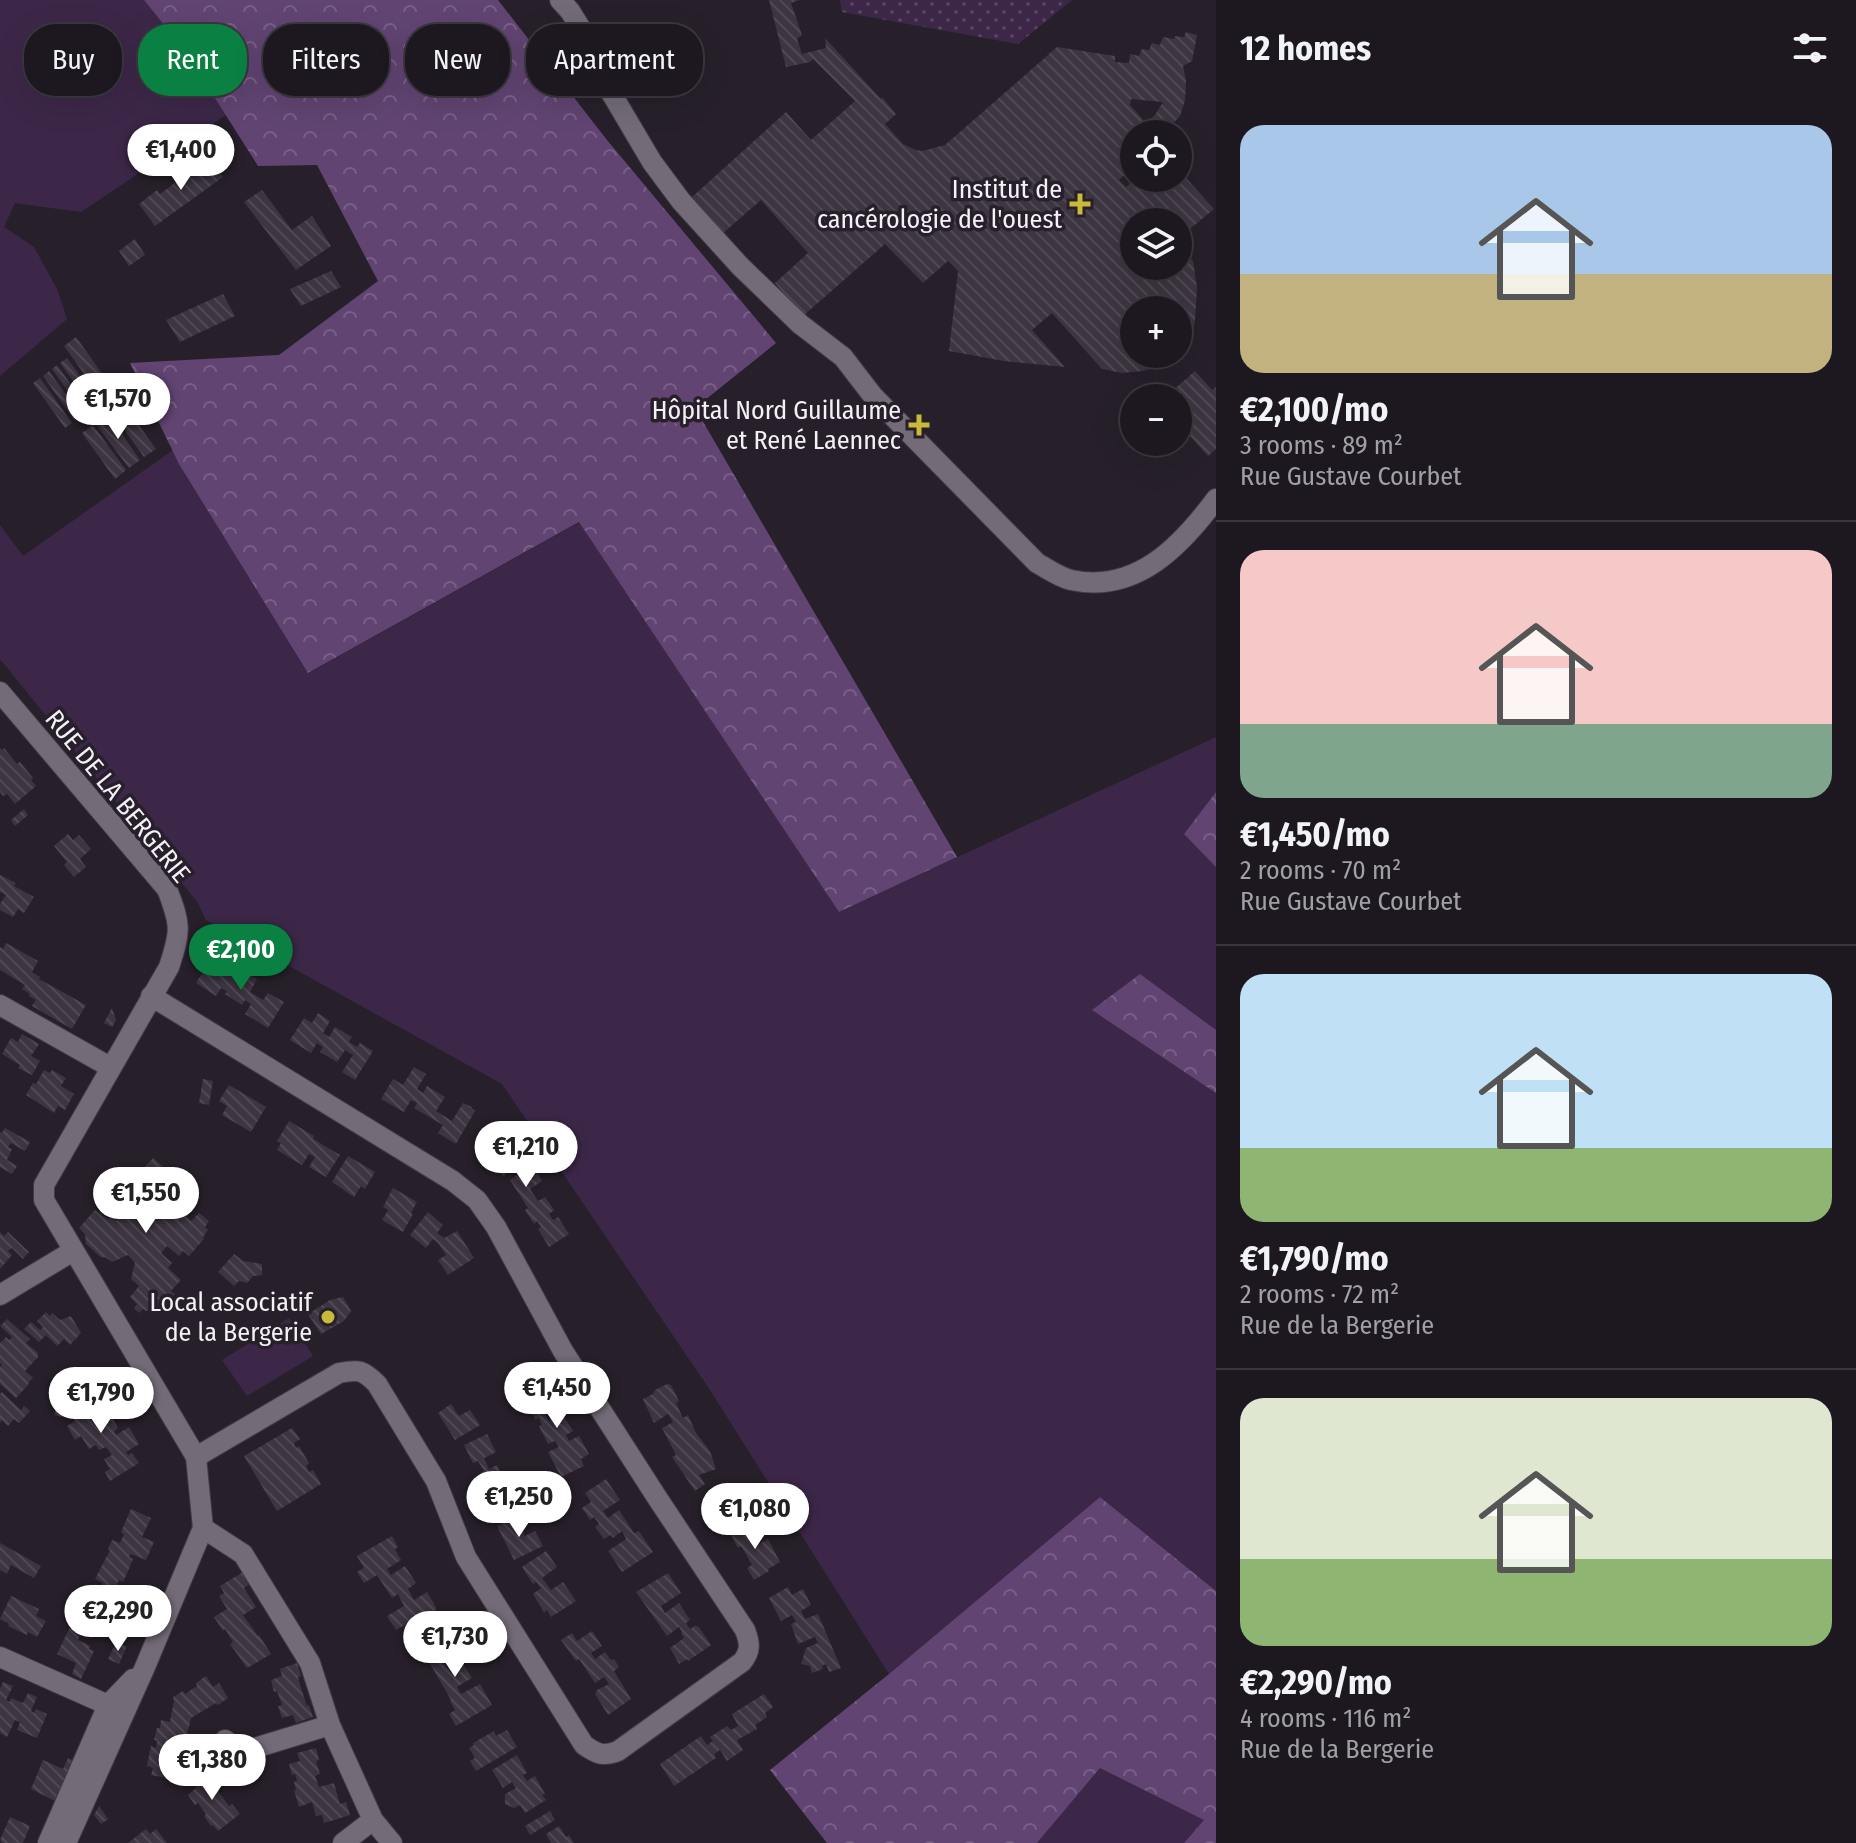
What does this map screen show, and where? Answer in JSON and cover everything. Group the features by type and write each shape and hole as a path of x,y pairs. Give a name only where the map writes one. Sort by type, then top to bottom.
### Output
{"street":[{"path":"560,0 586,37 610,91 652,162 681,201 740,266 800,324 843,357 873,396 1037,563 1069,579 1101,581 1127,578 1168,553 1216,499"},
{"name":"RUE DE LA BERGERIE","path":"0,692 167,889 177,914 178,938 169,967 44,1185 44,1200 196,1457 203,1528 66,1843"},
{"path":"151,996 453,1181 477,1200 496,1227 563,1351 745,1630 750,1643 748,1654 742,1662 618,1751 607,1755 596,1754 584,1745 466,1557 436,1481 377,1384 368,1375 356,1369 339,1373 196,1457"},
{"path":"0,1005 110,1067"},
{"path":"0,1295 73,1251"},
{"path":"203,1528 243,1554 310,1663 330,1725 373,1820 392,1843"},
{"path":"0,1657 108,1705"},
{"name":"RUE DE LA BERGERIE","path":"48,1843 108,1705 145,1667"},
{"path":"225,1740 242,1752 330,1725"},
{"path":"343,1843 373,1820"}],"shaded area":[{"path":"0,0 144,0 163,24 138,24 138,96 214,96 226,115 81,212 15,203 4,227 34,247 57,289 67,319 0,376"},
{"path":"840,0 1072,0 1018,44 842,12"},
{"path":"173,450 309,673 580,522 839,912 1216,737 1216,1591 1100,1497 889,1674 710,1390 502,1084 206,920 198,903 0,659 0,525 23,556"},
{"path":"289,1318 313,1356 247,1396 222,1360"},
{"path":"1100,1768 1205,1820 1184,1843 1037,1843"}],"green space":[{"path":"144,0 498,0 526,36 526,96 573,96 776,343 695,408 957,857 839,912 579,522 308,673 179,464 130,363 279,355 378,281 317,165 258,166 214,96 247,96 247,24 163,24"},
{"path":"1216,792 1216,867 1184,834"},
{"path":"1140,974 1216,1030 1216,1093 1092,1010"},
{"path":"1100,1497 1216,1591 1216,1843 1184,1843 1204,1820 1100,1768 1037,1843 827,1843 770,1770"}],"building":[{"name":"Institut de cancérologie de l'ouest","path":"769,0 800,0 791,3 802,35 797,39 802,54 826,48 825,38 896,114 885,124 903,144 922,151 945,145 1057,47 1115,56 1115,62 1129,63 1130,54 1139,56 1142,49 1149,50 1152,43 1160,45 1163,37 1184,37 1186,32 1197,35 1192,61 1183,66 1185,100 1180,116 1176,120 1149,120 1163,102 1131,99 1130,105 1143,120 1120,120 1120,192 1192,192 1192,185 1214,209 1192,227 1192,208 1120,208 1120,280 1192,280 1193,261 1197,288 1192,333 1192,296 1120,296 1120,368 1153,368 1122,373 1102,369 1052,313 1032,330 1065,367 949,351 958,271 948,261 923,283 885,244 803,316 775,283 808,253 761,200 722,234 692,197 786,112 811,140 855,101 813,59 786,67"},
{"path":"207,156 223,177 155,226 139,204 157,190 160,194"},
{"path":"262,190 292,230 312,216 331,246 296,270 244,202"},
{"path":"135,239 145,255 129,266 119,251"},
{"path":"331,271 341,287 301,306 290,289"},
{"path":"223,294 235,316 180,342 166,320"},
{"path":"76,337 156,449 144,457 64,346"},
{"path":"67,358 100,403 93,408 60,363"},
{"path":"57,365 90,411 85,415 52,369"},
{"path":"49,371 82,417 75,421 43,376"},
{"path":"1195,371 1212,390 1216,387 1216,449 1208,456 1192,438 1192,384 1180,384"},
{"path":"40,378 72,423 65,428 33,383"},
{"path":"108,414 140,460 129,468 95,423"},
{"path":"93,425 126,470 115,479 82,433"},
{"path":"0,748 4,748 17,764 20,762 36,786 15,804 7,794 3,796 0,792"},
{"path":"24,809 28,815 15,826 11,820"},
{"path":"68,834 73,840 79,835 91,849 80,859 86,867 74,877 54,846"},
{"path":"0,875 34,897 24,913 18,909 13,917 0,910 6,895 0,892"},
{"path":"6,943 38,961 32,972 39,979 86,1005 72,1029 32,1006 36,1000 22,989 25,985 0,970 0,947 3,949"},
{"path":"245,962 250,964 245,972 257,979 250,992 263,1000 268,993 284,1002 268,1028 245,1014 251,1004 245,1000 242,1005 221,988 216,996 196,983 207,966 215,971 220,964 231,970 229,973 235,977"},
{"path":"112,1008 116,1020 112,1027 104,1023"},
{"path":"318,1013 330,1021 323,1033 329,1037 335,1027 352,1037 349,1042 357,1047 360,1043 373,1051 355,1080 342,1072 353,1055 345,1050 337,1062 320,1052 323,1047 317,1043 311,1053 290,1040 304,1018 312,1023"},
{"path":"22,1034 39,1044 31,1056 40,1061 32,1075 2,1054 11,1038 18,1042"},
{"path":"414,1067 426,1074 417,1089 423,1093 427,1086 445,1097 436,1111 452,1121 463,1103 475,1111 456,1144 438,1133 443,1125 414,1108 417,1103 411,1100 404,1112 381,1099 393,1079 403,1085"},
{"path":"44,1070 50,1073 52,1070 66,1078 61,1086 74,1094 65,1110 58,1106 54,1113 26,1095"},
{"path":"203,1079 213,1081 209,1105 199,1103"},
{"path":"229,1085 266,1107 251,1132 222,1115 227,1106 219,1101"},
{"path":"289,1121 340,1155 326,1177 309,1167 315,1157 309,1154 302,1165 277,1150 281,1143 277,1141"},
{"path":"5,1128 30,1142 25,1151 11,1143 8,1147 12,1149 7,1160 17,1166 12,1174 0,1167 0,1132"},
{"path":"501,1138 529,1167 532,1165 542,1181 530,1189 538,1201 545,1197 554,1210 549,1214 553,1220 558,1217 569,1234 549,1247 538,1229 541,1227 537,1221 534,1224 510,1180 522,1172 514,1165 504,1176 478,1153 489,1142 494,1146"},
{"path":"348,1156 375,1172 365,1189 361,1186 354,1197 332,1182"},
{"path":"153,1158 171,1173 156,1191 157,1197 169,1208 175,1207 183,1198 192,1206 184,1215 191,1221 199,1213 209,1221 204,1239 189,1256 183,1251 179,1256 167,1246 161,1253 172,1263 168,1268 181,1280 171,1291 175,1294 165,1306 143,1309 139,1313 134,1308 137,1304 130,1297 139,1286 131,1279 135,1262 128,1255 112,1262 102,1258 86,1244 85,1234 79,1228 95,1210 116,1221 124,1210 109,1191 124,1175 133,1181"},
{"path":"393,1188 417,1202 403,1232 382,1220 388,1210 383,1207"},
{"path":"428,1212 443,1225 437,1233 444,1238 457,1231 474,1258 448,1275 438,1260 446,1255 438,1243 433,1239 426,1248 410,1235"},
{"path":"0,1232 4,1236 8,1232 29,1252 23,1259 12,1248 8,1251 12,1255 0,1269"},
{"path":"234,1254 243,1261 262,1264 262,1275 253,1276 247,1283 239,1281 234,1286 218,1272"},
{"name":"Local associatif de la Bergerie","path":"343,1297 351,1311 344,1321 321,1334 308,1314 330,1300"},
{"path":"46,1312 60,1320 71,1316 81,1333 70,1345 64,1339 57,1346 46,1335 39,1342 24,1329 31,1322 40,1330 43,1327 37,1321"},
{"path":"7,1319 30,1339 26,1343 38,1353 25,1371 33,1378 16,1398 0,1384 0,1343 6,1337 9,1340 12,1337 0,1326"},
{"path":"548,1379 562,1406 545,1414 549,1421 562,1414 573,1431 566,1435 569,1441 579,1436 589,1454 581,1459 584,1466 561,1477 548,1452 559,1447 555,1441 548,1444 539,1426 542,1425 539,1418 535,1420 526,1397 536,1392 533,1387"},
{"path":"667,1384 671,1385 679,1401 676,1403 683,1418 688,1415 696,1433 710,1451 716,1469 699,1475 705,1484 695,1491 672,1457 676,1455 662,1428 673,1422 668,1414 654,1423 643,1399"},
{"path":"2,1392 21,1410 24,1406 30,1411 19,1423 14,1419 8,1426 2,1420 0,1423"},
{"path":"64,1396 70,1407 86,1398 96,1415 107,1409 118,1428 114,1431 116,1435 129,1427 139,1444 126,1452 128,1455 132,1453 139,1463 110,1481 105,1472 110,1469 104,1459 112,1455 106,1447 99,1450 96,1445 89,1449 81,1436 75,1440 67,1426 75,1421 70,1412 62,1417 54,1415 58,1401"},
{"path":"451,1404 459,1416 470,1410 480,1425 455,1440 438,1413"},
{"path":"292,1428 300,1439 294,1443 296,1448 299,1446 309,1463 306,1466 309,1472 313,1470 321,1484 277,1511 244,1456"},
{"path":"487,1434 496,1452 484,1458 489,1469 497,1465 510,1493 527,1485 532,1496 509,1508 504,1499 490,1506 476,1480 482,1477 480,1473 484,1471 478,1461 473,1463 464,1445"},
{"path":"606,1479 620,1500 603,1511 608,1518 619,1510 634,1533 639,1531 653,1552 622,1572 608,1551 626,1539 622,1531 613,1538 611,1535 604,1539 595,1527 599,1524 594,1517 590,1520 582,1508 591,1502 585,1493"},
{"path":"738,1493 748,1507 721,1525 711,1511"},
{"path":"131,1509 151,1518 142,1537 154,1542 146,1560 131,1554 129,1557 133,1559 128,1571 123,1582 119,1580 117,1584 132,1591 128,1600 117,1595 107,1609 121,1615 117,1625 89,1612 91,1608 84,1604 94,1584 100,1587 103,1583 95,1579 112,1540 120,1543 124,1534 121,1532"},
{"path":"515,1517 525,1536 535,1531 543,1546 514,1560 497,1526"},
{"path":"748,1522 751,1529 755,1527 760,1535 751,1541 754,1547 768,1539 780,1562 754,1580 747,1568 752,1565 730,1533"},
{"path":"392,1536 401,1560 387,1569 391,1575 405,1566 416,1583 408,1589 414,1600 427,1592 437,1609 406,1628 405,1625 396,1630 387,1616 404,1606 398,1594 392,1598 377,1575 364,1583 357,1572 364,1568 357,1556"},
{"path":"0,1543 41,1566 34,1578 11,1565 7,1574 0,1570"},
{"path":"546,1551 557,1567 542,1578 551,1590 563,1582 576,1601 551,1617 547,1610 544,1612 533,1594 541,1588 536,1582 533,1584 522,1567"},
{"path":"243,1572 250,1584 244,1588 256,1607 243,1615 271,1654 247,1668 230,1644 233,1642 225,1629 223,1631 214,1617 227,1609 219,1596 224,1593 220,1586"},
{"path":"668,1573 681,1593 661,1606 665,1613 679,1603 690,1620 686,1623 690,1629 698,1626 711,1645 679,1664 670,1648 684,1638 682,1632 679,1627 667,1636 636,1592"},
{"path":"788,1587 792,1595 803,1589 811,1605 801,1611 805,1619 818,1614 841,1668 829,1672 826,1664 822,1666 823,1669 812,1673 810,1666 801,1664 806,1648 818,1643 815,1637 798,1644 791,1624 796,1622 792,1615 781,1621 769,1598"},
{"path":"11,1596 39,1609 36,1616 46,1621 37,1637 8,1626 0,1619"},
{"path":"70,1627 81,1632 78,1640 94,1651 81,1679 72,1674 76,1663 57,1654"},
{"path":"449,1631 461,1652 444,1663 448,1669 461,1661 472,1678 457,1687 461,1694 480,1684 492,1705 456,1726 449,1714 455,1710 451,1700 421,1648"},
{"path":"592,1631 602,1646 591,1653 595,1659 605,1652 611,1660 614,1659 619,1667 614,1671 631,1699 608,1715 595,1694 609,1684 604,1677 595,1683 561,1640 572,1633 577,1641"},
{"path":"116,1642 127,1646 119,1664 108,1659"},
{"path":"297,1663 302,1691 313,1717 296,1723 293,1715 282,1718 278,1706 282,1705 271,1680 282,1676 280,1669"},
{"path":"206,1676 213,1687 219,1683 228,1698 191,1718 186,1739 183,1739 180,1752 177,1752 174,1766 180,1767 177,1780 151,1775 153,1768 147,1766 151,1746 156,1748 157,1741 154,1740 161,1720 170,1722 173,1697 183,1691 185,1694"},
{"path":"3,1682 13,1686 6,1700 10,1702 11,1698 23,1703 28,1693 37,1697 31,1711 34,1713 36,1709 47,1714 37,1738 17,1730 20,1722 15,1720 7,1737 0,1733 0,1689"},
{"path":"764,1694 773,1707 765,1713 767,1717 755,1725 757,1729 737,1740 743,1750 727,1761 720,1750 714,1754 716,1758 674,1786 660,1764 701,1736 707,1745 713,1741 710,1737 727,1726 731,1730 738,1726 732,1714"},
{"path":"507,1730 517,1747 476,1771 470,1761 475,1758 469,1748 494,1731 496,1736"},
{"path":"316,1748 320,1774 315,1776 319,1787 334,1783 340,1804 346,1802 350,1815 324,1823 322,1815 316,1816 312,1802 299,1807 294,1790 294,1782 297,1781 289,1764 300,1761 297,1753"},
{"path":"517,1755 527,1773 523,1775 527,1781 535,1776 546,1800 525,1813 520,1805 514,1808 505,1804 505,1794 516,1788 512,1782 503,1788 492,1770"},
{"path":"68,1758 77,1762 59,1803 31,1789 43,1760 63,1769"},
{"path":"207,1770 215,1780 212,1783 229,1806 232,1804 240,1814 218,1831 211,1826 198,1803 195,1805 188,1795 197,1787 192,1781"},
{"path":"99,1806 108,1819 101,1824 94,1815"},
{"path":"550,1811 555,1820 530,1835 525,1826"},
{"path":"10,1817 30,1826 23,1843 2,1843 0,1840"},
{"path":"559,1826 574,1843 551,1843 546,1834"},
{"path":"146,1829 150,1834 156,1829 167,1843 128,1843"}],"place":[{"name":"Institut de cancérologie de l'ouest","path":"1080,204"},
{"name":"Hôpital Nord Guillaume et René Laennec","path":"919,425"},
{"name":"Local associatif de la Bergerie","path":"328,1317"}]}
